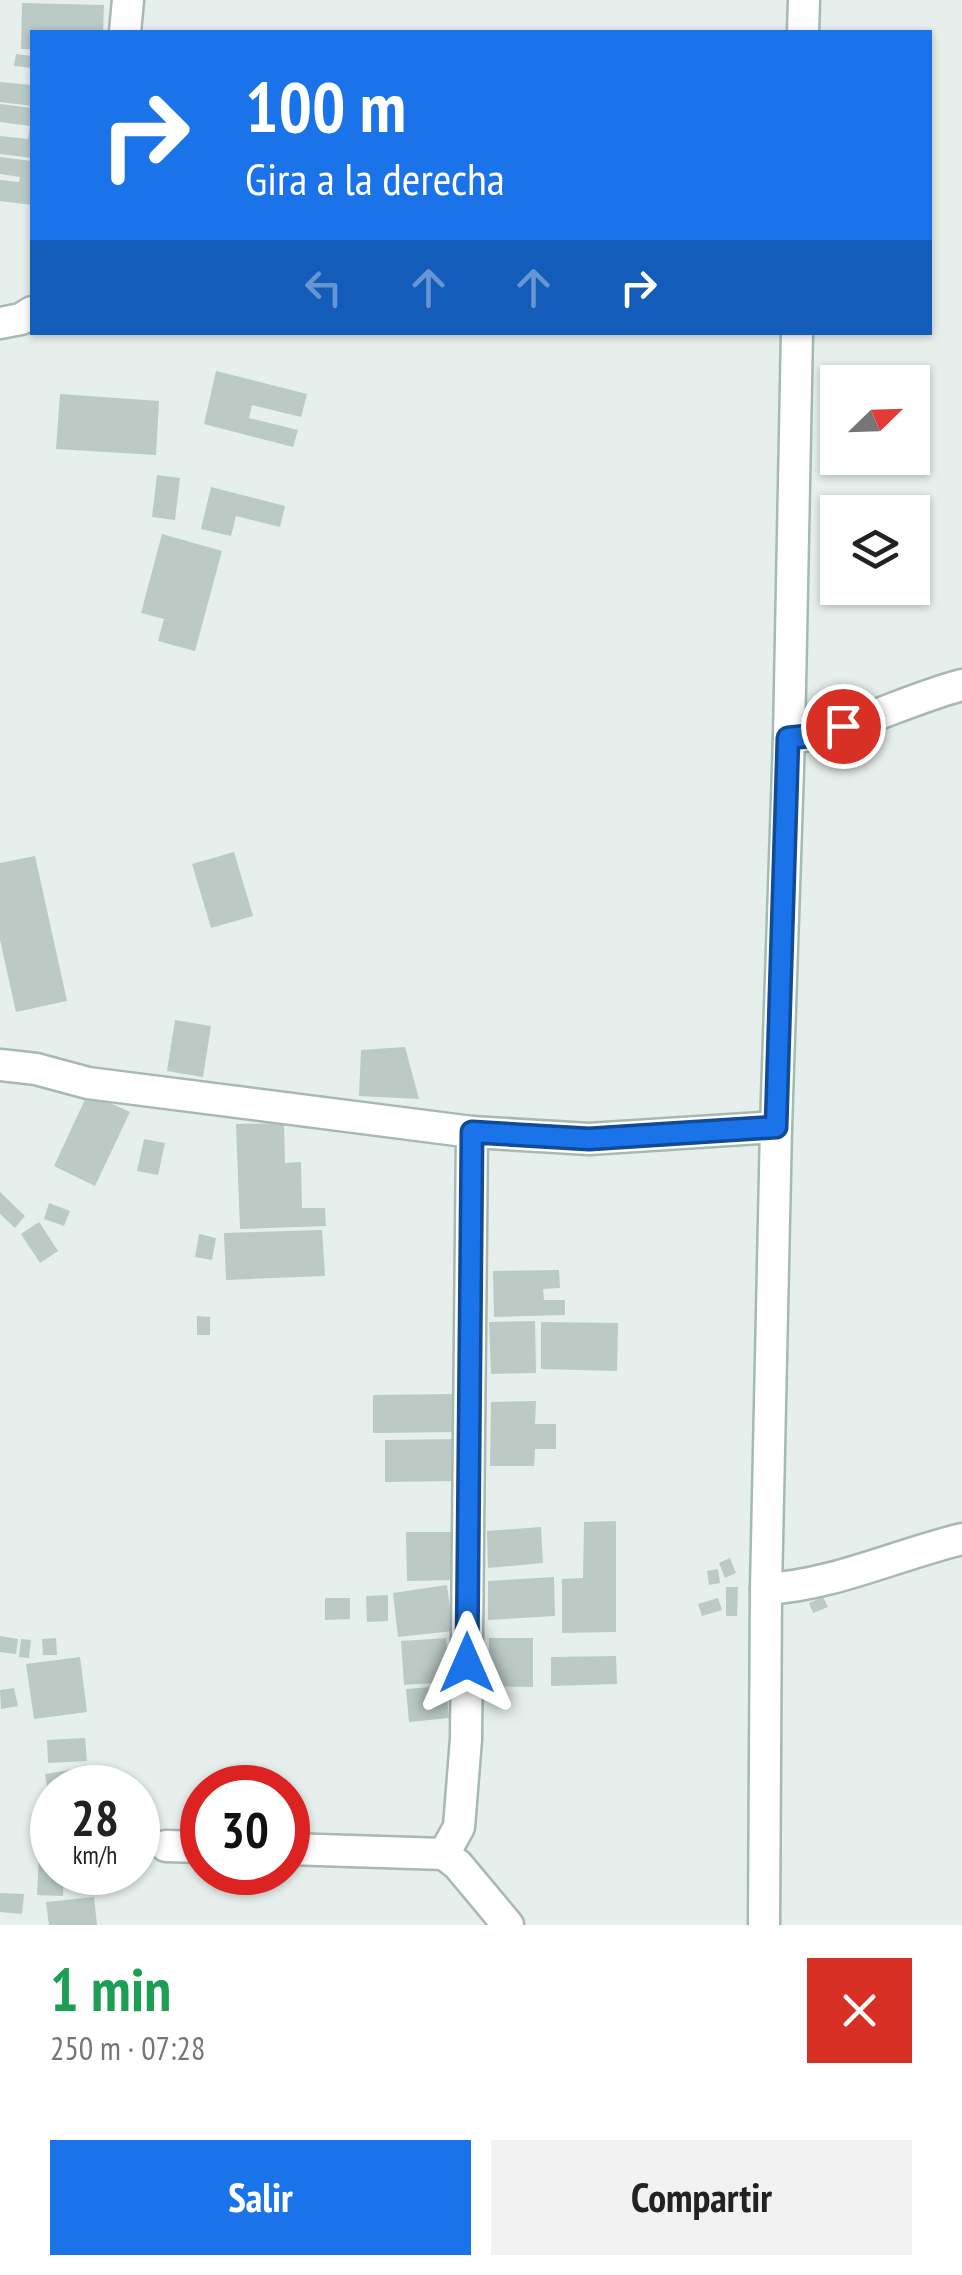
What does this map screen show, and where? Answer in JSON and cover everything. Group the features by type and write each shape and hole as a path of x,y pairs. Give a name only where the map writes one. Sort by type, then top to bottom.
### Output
{"street":[{"path":"125,30 128,0"},
{"path":"803,30 804,0"},
{"path":"0,324 30,313"},
{"path":"764,1925 766,1589 797,335"},
{"path":"788,738 818,735 962,684"},
{"path":"0,1065 36,1069 88,1083 472,1132 589,1139 776,1127"},
{"path":"444,1854 458,1827 466,1739 472,1132"},
{"path":"766,1589 793,1588 832,1579 962,1538"},
{"path":"166,1846 180,1846"},
{"path":"310,1851 444,1854 458,1865 508,1925"}],"building":[{"path":"22,3 104,5 103,30 30,30 30,49 21,49"},
{"path":"16,54 30,56 30,68 14,66"},
{"path":"0,82 30,85 30,106 0,102"},
{"path":"0,104 30,108 30,126 0,122"},
{"path":"30,126 30,158 0,154 0,136 28,139"},
{"path":"0,157 30,161 30,205 0,201 0,180 19,182 20,177 0,174"},
{"path":"216,371 307,394 301,417 252,405 249,418 298,430 293,447 204,424"},
{"path":"60,394 159,401 156,455 56,449"},
{"path":"157,475 180,478 175,520 152,517"},
{"path":"211,487 285,506 280,527 236,516 231,536 201,529"},
{"path":"162,534 222,551 195,651 158,641 164,619 141,613"},
{"path":"234,852 253,916 211,928 192,864"},
{"path":"35,856 67,1001 16,1012 0,940 0,863"},
{"path":"175,1020 211,1026 203,1077 167,1071"},
{"path":"405,1047 419,1099 359,1096 361,1050"},
{"path":"88,1093 130,1112 95,1186 54,1166"},
{"path":"284,1123 285,1163 301,1162 302,1208 325,1208 326,1226 240,1229 236,1124"},
{"path":"144,1139 165,1143 158,1175 137,1171"},
{"path":"0,1192 25,1216 15,1228 0,1214"},
{"path":"49,1203 70,1211 64,1226 44,1219"},
{"path":"39,1222 58,1251 40,1263 21,1234"},
{"path":"322,1230 325,1276 226,1280 224,1233"},
{"path":"199,1234 216,1238 212,1260 195,1257"},
{"path":"559,1270 560,1288 543,1289 544,1300 565,1300 565,1315 494,1317 493,1271"},
{"path":"197,1316 210,1317 210,1335 197,1335"},
{"path":"535,1321 536,1373 491,1374 489,1322"},
{"path":"541,1322 618,1323 617,1371 541,1369"},
{"path":"455,1394 455,1432 373,1433 373,1395"},
{"path":"536,1401 535,1424 556,1424 556,1449 535,1449 534,1466 490,1466 491,1402"},
{"path":"454,1439 455,1481 385,1482 385,1440"},
{"path":"616,1521 616,1632 562,1633 562,1579 583,1578 584,1522"},
{"path":"541,1527 543,1563 488,1568 487,1531"},
{"path":"406,1532 453,1532 453,1580 407,1581"},
{"path":"730,1558 736,1573 725,1578 719,1563"},
{"path":"718,1569 720,1583 709,1585 707,1571"},
{"path":"554,1577 555,1616 488,1620 488,1581"},
{"path":"447,1585 453,1631 398,1637 393,1593"},
{"path":"726,1587 738,1587 737,1616 726,1616"},
{"path":"388,1595 388,1621 367,1622 366,1596"},
{"path":"823,1597 828,1607 813,1613 809,1603"},
{"path":"325,1598 350,1598 350,1619 325,1620"},
{"path":"718,1598 722,1610 702,1616 698,1604"},
{"path":"0,1636 18,1639 16,1654 0,1652"},
{"path":"56,1638 57,1655 43,1655 42,1639"},
{"path":"446,1638 450,1682 404,1685 401,1641"},
{"path":"489,1638 533,1638 533,1687 489,1686"},
{"path":"21,1639 31,1640 29,1658 19,1657"},
{"path":"616,1656 617,1684 551,1686 551,1657"},
{"path":"80,1657 87,1712 34,1719 26,1664"},
{"path":"446,1686 449,1718 409,1722 406,1689"},
{"path":"14,1688 18,1706 1,1709 0,1690"},
{"path":"85,1738 87,1761 48,1763 47,1740"},
{"path":"0,1893 24,1894 22,1914 0,1912"},
{"path":"94,1897 97,1925 49,1925 46,1902"}],"route":[{"path":"467,1663 472,1132 589,1139 776,1127 788,738 818,735 843,726"}]}
